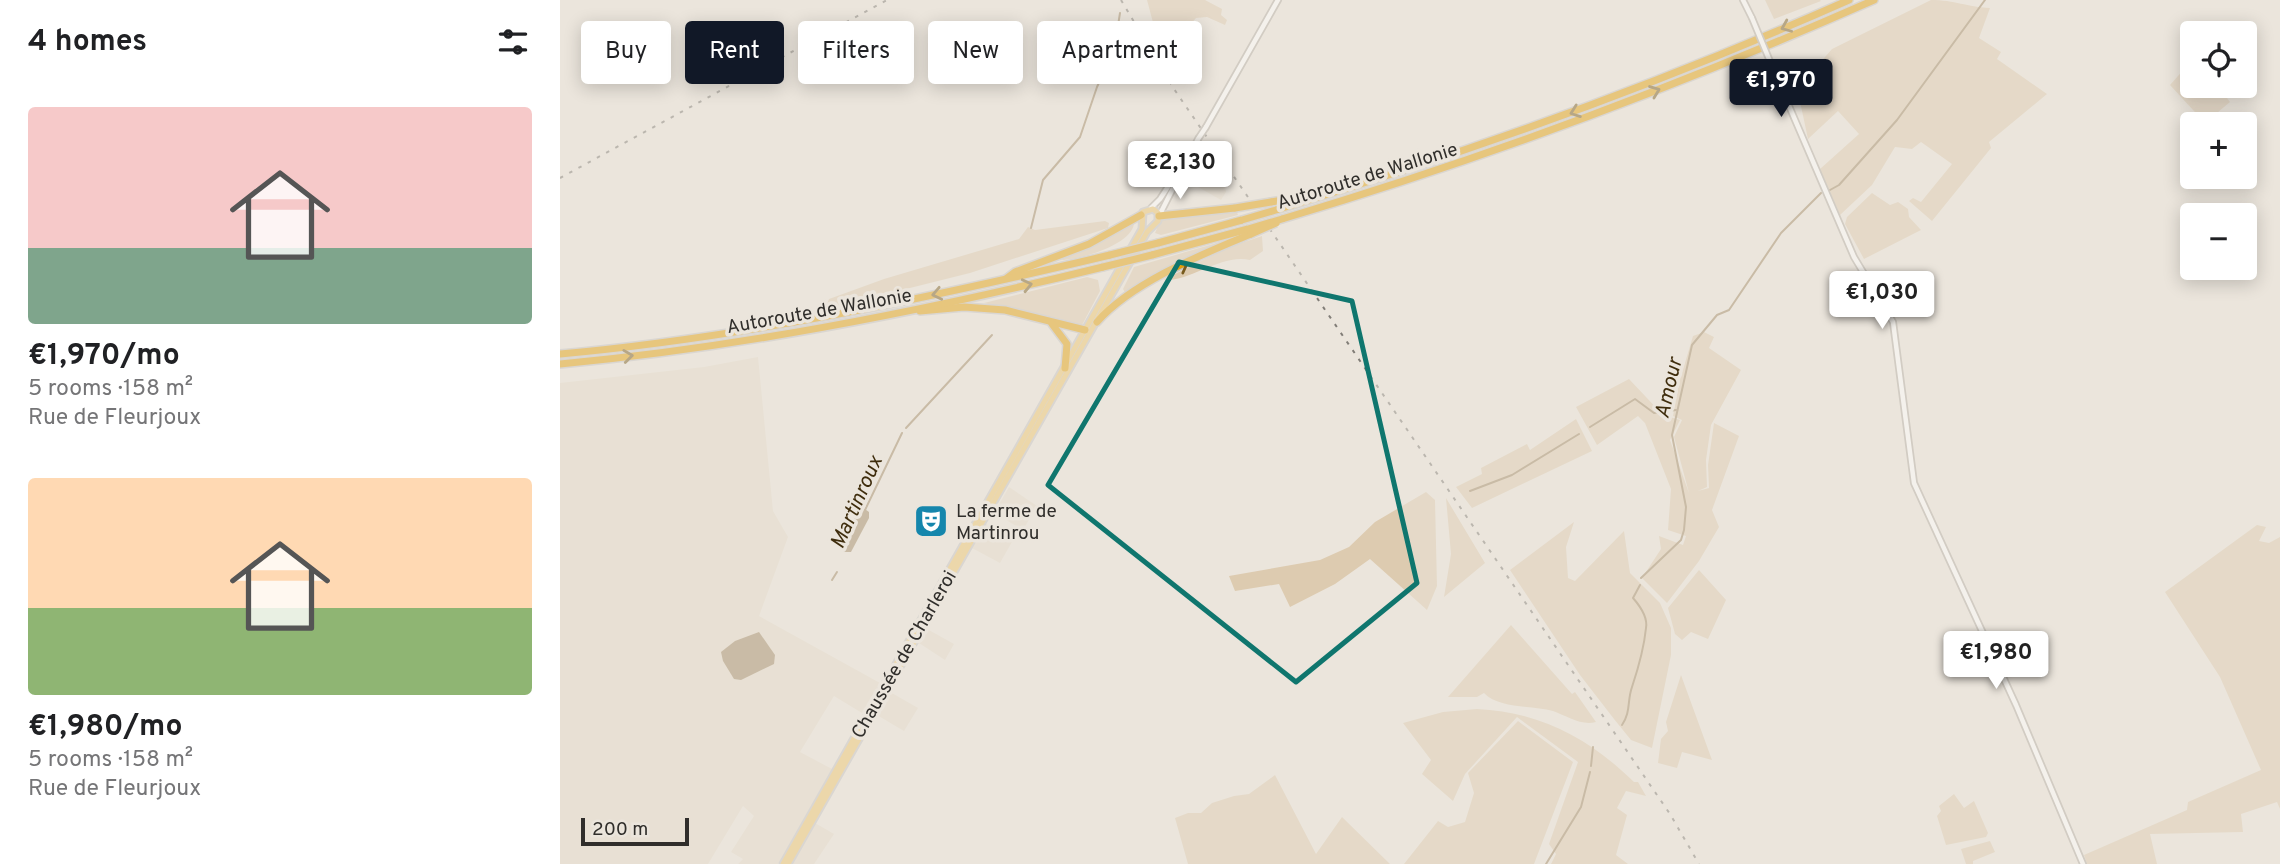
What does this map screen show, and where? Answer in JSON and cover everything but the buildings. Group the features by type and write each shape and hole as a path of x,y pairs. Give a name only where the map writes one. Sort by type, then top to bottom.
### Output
{"highway":[{"name":"Autoroute de Wallonie","path":"560,354 753,329 1004,280 1242,220 1335,193 1594,104 1849,0"},
{"name":"Autoroute de Wallonie","path":"560,364 755,339 912,310 1249,232 1550,131 1704,72 1874,0"},
{"path":"1159,216 1335,193"},
{"path":"1168,207 1177,215"},
{"path":"1004,280 1015,272 1089,244 1142,219"},
{"path":"1096,324 1123,300 1249,232"},
{"path":"1112,296 1123,300"},
{"path":"912,310 992,308 1085,330"},
{"path":"1049,321 1060,331 1067,344 1065,368"}],"main road":[{"path":"1152,226 1142,219 1150,208 1159,216"},
{"name":"Chaussée de Charleroi","path":"786,864 1159,216"},
{"name":"Chaussée de Charleroi","path":"786,864 1110,287 1142,219"},
{"path":"1110,287 1112,296"},
{"path":"1085,330 1096,324"}],"street":[{"path":"1168,207 1184,165 1278,0"},
{"path":"1743,0 1854,257 1893,322 1914,483 2012,694 2083,864"},
{"path":"1150,208 1160,199 1184,165"},
{"path":"1159,216 1178,179"}],"highlighted area":[{"path":"1179,262 1352,301 1417,583 1296,682 1048,485"}],"shaded area":[{"path":"1147,0 1205,0 1222,9 1221,15 1227,20 1225,25 1207,17 1196,18 1193,21 1153,21"},
{"path":"1765,0 1820,0 1821,1 1774,19"},
{"path":"1931,0 1990,8 1979,38 2001,52 1997,59 2047,94 1989,142 1991,148 1932,221 1909,201 1913,198 1921,202 1952,164 1921,142 1912,149 1895,147 1872,185 1840,215 1820,169 1859,134 1838,111 1808,139 1796,83 1811,73 1832,49"},
{"path":"2180,74 2180,96 2170,85"},
{"path":"2182,98 2227,98 2230,102 2218,112 2195,112"},
{"path":"1204,154 1224,182 1226,192 1221,200 1184,179 1198,155"},
{"path":"1872,193 1890,205 1898,202 1908,209 1909,217 1921,230 1864,259 1845,224 1847,217"},
{"path":"1236,210 1238,215 1161,235 1155,233 1161,219"},
{"path":"1105,221 1109,223 1108,228 970,273 834,307 827,304 829,299 884,279 1019,239 1028,227 1035,230"},
{"path":"1134,224 1131,232 1114,245 1091,254 1061,260"},
{"path":"1262,236 1263,251 1250,260 1228,260 1184,277 1163,280 1227,248"},
{"path":"1220,242 1126,294 1123,289 1134,267"},
{"path":"1087,277 1098,280 1100,291 1081,327 984,303"},
{"path":"1704,332 1714,337 1709,348 1741,370 1711,425 1706,460 1707,487 1698,491 1709,488 1708,465 1714,423 1739,436 1712,510 1719,527 1699,561 1667,603 1642,578 1661,549 1659,536 1683,545 1686,536 1668,530 1671,489 1645,423 1638,416 1597,445 1576,407 1629,379 1663,415 1680,420 1670,440 1689,493 1674,437 1682,420 1673,416 1679,383 1693,336"},
{"path":"758,357 773,511 788,537 759,616 880,683 862,713 834,696 800,752 832,769 778,864 738,864 743,859 731,852 754,816 743,806 708,864 560,864 560,383 704,367"},
{"path":"1576,419 1592,451 1472,508 1456,487 1482,474 1481,468 1527,444 1530,450"},
{"path":"1009,487 1037,506 1023,530 994,513"},
{"path":"1426,492 1435,500 1437,586 1427,610 1370,559 1335,584 1290,607 1279,584 1235,591 1229,576 1320,560 1349,547 1375,522"},
{"path":"1446,498 1485,563 1444,597 1451,554"},
{"path":"862,507 869,512 869,518 851,552 843,552 856,509"},
{"path":"1574,522 1566,547 1568,578 1575,581 1624,531 1630,573 1660,603 1671,628 1671,655 1652,748 1631,740 1614,719 1580,675 1510,570"},
{"path":"986,524 1013,540 1000,563 972,548"},
{"path":"2257,525 2266,527 2259,541 2269,543 2280,537 2280,809 2277,802 2241,814 2243,832 2150,834 2157,864 2087,864 2084,855 2187,810 2188,802 2261,770 2220,677 2165,592"},
{"path":"1699,570 1726,600 1708,639 1691,632 1682,640 1675,634 1668,608"},
{"path":"1511,625 1572,694 1575,692 1596,722 1579,722 1545,709 1498,702 1484,693 1477,697 1448,697"},
{"path":"927,629 954,644 945,660 919,643"},
{"path":"759,632 775,655 774,664 741,680 734,679 723,661 721,652 735,641"},
{"path":"1681,675 1712,760 1682,752 1677,768 1658,763 1661,739 1668,731 1666,722"},
{"path":"890,692 918,708 904,731 877,715"},
{"path":"1477,709 1522,715 1562,730 1599,752 1634,782 1638,782 1646,796 1626,791 1617,808 1627,815 1616,855 1628,864 1551,864 1556,854 1549,844 1578,762 1517,717 1465,774 1453,801 1422,774 1431,760 1403,723 1443,712"},
{"path":"1518,721 1573,762 1534,864 1404,864 1438,821 1448,827 1465,822 1474,793 1468,773"},
{"path":"1275,775 1316,854 1342,817 1390,864 1188,864 1175,818 1188,813 1201,813 1212,803 1249,794"},
{"path":"1954,794 1964,808 1974,801 1988,833 1986,837 1946,845 1937,816 1941,811 1939,806"},
{"path":"815,823 834,834 814,864 793,864"},
{"path":"1990,841 1995,852 1973,861 1973,864 1966,864 1961,849"}],"waterway":[{"name":"Amour","path":"1830,190 1839,185 1897,120 1985,0"},
{"name":"Martinroux","path":"1119,21 1120,13"},
{"name":"Martinroux","path":"1031,228 1043,180 1080,137 1098,84"},
{"name":"Amour","path":"1641,578 1681,540 1684,530 1686,507 1672,435 1692,345 1717,315 1729,310 1781,233 1821,193"},
{"name":"Martinroux","path":"906,428 992,335"},
{"path":"1590,427 1635,399 1654,413 1676,410"},
{"name":"Martinroux","path":"865,510 902,433"},
{"path":"1470,491 1512,475 1579,434"},
{"name":"Martinroux","path":"832,580 837,572"},
{"name":"Amour","path":"1622,725 1627,716 1645,636 1645,616 1633,598 1640,585"},
{"name":"Amour","path":"1591,766 1593,747"},
{"name":"Amour","path":"1546,864 1581,807 1590,772"}],"railway":[{"path":"560,178 887,0"},
{"path":"1121,0 1174,89 1670,814 1699,864"}],"place":[{"name":"La ferme de Martinrou","path":"931,521"}]}
